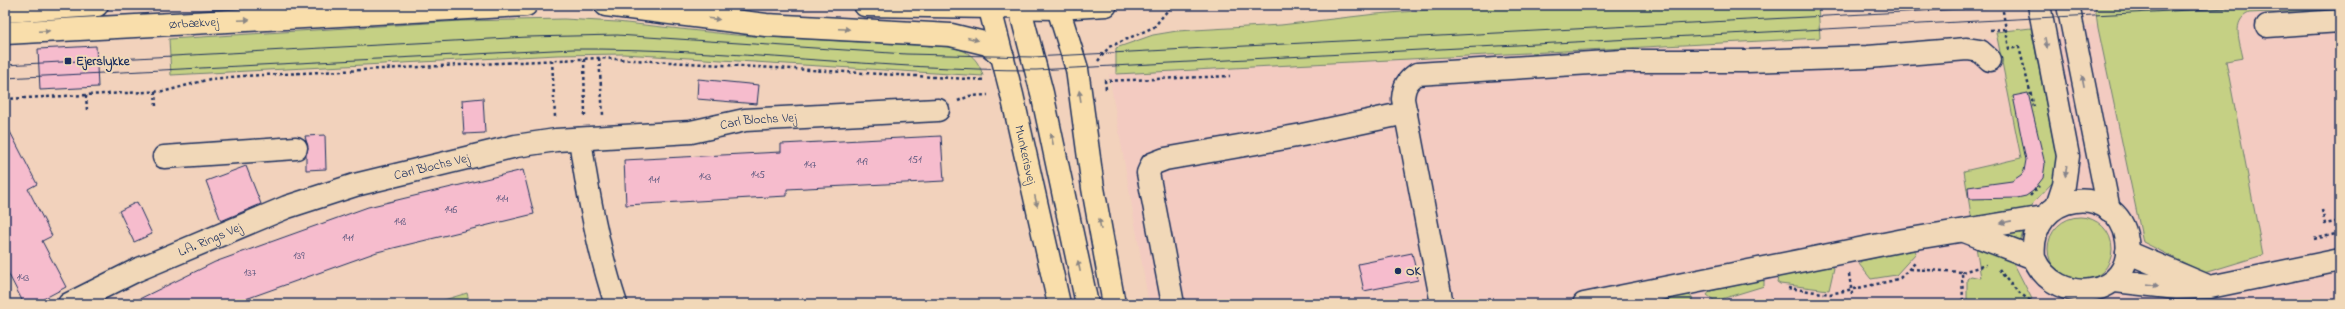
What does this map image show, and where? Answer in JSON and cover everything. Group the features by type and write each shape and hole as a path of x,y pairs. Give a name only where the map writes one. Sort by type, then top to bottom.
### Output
{"main road":[{"path":"5,11 97,5"},
{"name":"Ørbækvej","path":"5,33 526,5"},
{"path":"606,5 766,25 951,35 988,44 1003,57"},
{"path":"865,5 1106,5"},
{"name":"Munkerisvej","path":"990,6 1011,88 1059,304"},
{"path":"1019,6 1042,93 1087,304"},
{"path":"1057,6 1077,69 1093,188 1114,304"}],"street":[{"path":"1584,304 1923,237 1963,231 2051,212 2078,200 2089,201 2109,210 2118,218 2123,228 2127,252 2121,272 2114,281 2095,293 2071,294 2050,285 2040,273 2034,258 2034,236 2051,212 2064,185 2068,156 2039,5"},
{"path":"2068,5 2109,210"},
{"path":"2267,26 2340,21"},
{"path":"1442,304 1406,113 1404,88 1409,79 1417,74 1429,72 1504,70 1623,61 1747,61 1868,57 1967,50 1980,51 1990,60"},
{"name":"Carl Blochs Vej","path":"355,185 516,146 556,140 691,132 744,120 938,110"},
{"path":"1173,304 1148,174 1152,164 1165,159 1295,136 1406,113"},
{"path":"580,139 588,201 601,261 616,304"},
{"path":"164,157 296,148"},
{"name":"L.A. Rings Vej","path":"69,304 137,270 202,242 287,207 355,185"},
{"path":"1963,231 2034,258"},
{"path":"2127,252 2211,295"},
{"path":"2114,281 2177,288 2211,295 2340,260"}],"path":[{"path":"2002,5 2009,48 2019,47 2036,115"},
{"path":"599,58 604,137"},
{"path":"5,100 155,91 181,88 210,79 243,76 599,58 1011,88"},
{"path":"580,139 586,115 584,59"},
{"path":"552,60 556,140"},
{"path":"1106,89 1106,81 1230,76"},
{"path":"938,110 969,96 1011,88"},
{"path":"155,91 156,107"},
{"path":"86,95 87,110"},
{"path":"2026,198 2040,185"},
{"path":"2322,210 2325,224 2340,221"},
{"path":"2314,239 2340,233"},
{"path":"1784,287 1830,294 1900,278 1926,252 1923,237"},
{"path":"1994,262 2007,281 2034,304"},
{"path":"1909,269 1962,272 1988,264"},
{"path":"1962,272 1963,304"},
{"path":"1850,278 1852,294"},
{"path":"1716,304 1731,299"},
{"path":"990,304 1000,303"}],"shaded area":[{"path":"2340,8 2340,304 1149,304 1109,74 1642,47 1820,47 2031,37 2098,24"}],"green space":[{"path":"1496,5 1818,5 1820,38 1116,74 1116,48 1153,35 1177,31 1281,25 1376,14"},
{"path":"2095,5 2340,5 2340,9 2249,13 2243,17 2238,27 2243,58 2226,61 2263,255 2204,273 2143,242 2098,28"},
{"path":"564,19 617,22 735,35 950,47 962,50 971,56 978,64 983,76 623,54 557,55 171,75 169,39 461,21"},
{"path":"2031,28 2058,165 2053,182 2033,203 2013,262 2032,299 2025,304 1967,304 1967,279 1971,276 1981,278 1964,171 2021,158 1996,32"},
{"path":"2080,217 2092,220 2103,226 2109,237 2112,249 2109,261 2103,272 2092,278 2080,281 2068,278 2057,272 2051,261 2048,249 2051,237 2057,226 2068,220"},
{"path":"1914,249 1916,253 1896,275 1871,279 1859,264 1861,261"},
{"path":"1831,266 1834,268 1829,290 1780,284 1777,282 1778,277"},
{"path":"1761,280 1764,281 1764,286 1715,301 1707,295 1710,291"},
{"path":"467,293 470,304 431,304"},
{"path":"1689,295 1693,298 1689,304 1657,304 1660,300"}],"building":[{"path":"96,46 98,87 40,90 38,49"},
{"path":"698,79 759,85 757,104 697,99"},
{"path":"2028,93 2045,164 2043,178 2033,191 2026,196 2017,198 1969,199 1968,187 2012,181 2024,171 2026,160 2013,96"},
{"path":"483,98 485,133 464,134 462,100"},
{"path":"5,122 37,184 28,189 52,236 42,241 66,287 34,304 24,304 5,267"},
{"path":"325,135 326,169 306,170 306,155 308,148 305,136"},
{"path":"941,136 944,181 787,189 787,196 626,205 624,160 781,152 781,144"},
{"path":"246,166 261,204 221,221 206,181"},
{"path":"523,170 534,214 377,252 232,304 129,304 215,262 368,207"},
{"path":"137,202 152,234 134,242 119,211"},
{"path":"1412,253 1418,280 1364,291 1358,264"}],"tram line":[{"path":"5,65 528,37 617,35 906,54 1033,57 2039,5"},
{"path":"5,78 573,49 689,52 920,67 1036,70 2286,5"}],"place":[{"name":"Ejerslykke","path":"68,61"},
{"name":"OK","path":"1398,271"}]}
